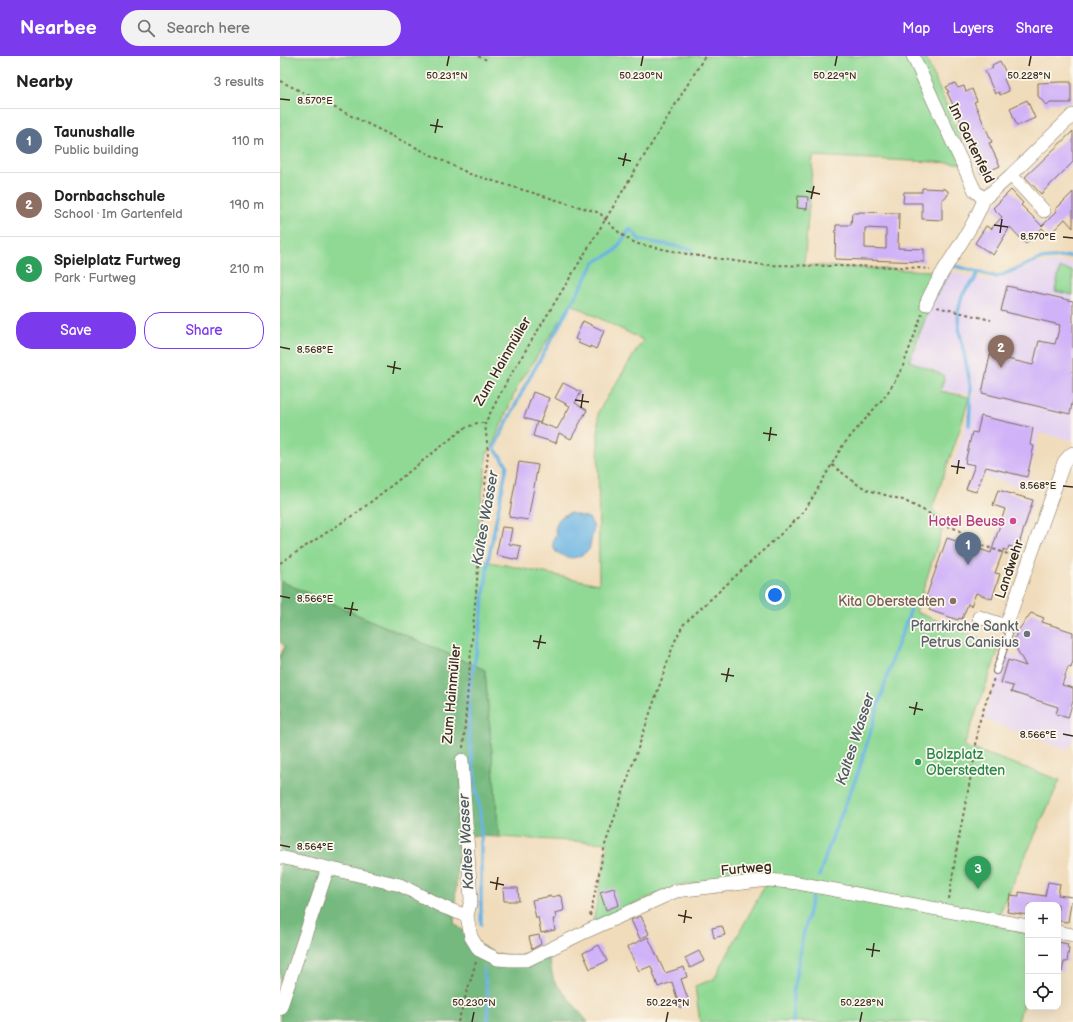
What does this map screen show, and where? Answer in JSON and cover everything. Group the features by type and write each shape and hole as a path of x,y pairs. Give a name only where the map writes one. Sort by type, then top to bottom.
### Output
{"street":[{"name":"Im Gartenfeld","path":"912,56 975,191 984,199 978,214 943,270 926,304"},
{"path":"984,199 1073,115"},
{"path":"1011,175 1044,211"},
{"name":"Landwehr","path":"1006,626 1064,462 1073,453"},
{"path":"979,617 1006,626"},
{"name":"Zum Hainmüller","path":"462,760 471,900 467,916"},
{"path":"280,858 400,885 443,907 467,916 471,937 479,950"},
{"path":"280,1009 328,868"},
{"name":"Furtweg","path":"479,950 497,959 527,960 676,891 769,880 798,883 1025,925"},
{"path":"1061,933 1073,935"}],"lane":[{"path":"996,671 1009,634 1006,626"}],"path":[{"path":"478,56 486,60"},
{"name":"Zum Hainmüller","path":"462,760 488,452 485,423 507,381 705,56"},
{"path":"280,81 470,174 600,213 630,241 638,244 692,255 764,265 903,267 943,270"},
{"path":"588,931 605,845 674,643 683,625 799,517 810,502 844,445 886,395 895,381 903,366 926,304 991,320"},
{"path":"280,563 358,512 464,430 477,422 485,423"},
{"path":"832,465 857,484 868,490 904,500 927,512 948,526 959,530 963,539 1029,561"},
{"path":"948,911 957,847 978,726 996,671"},
{"path":"458,1022 479,950"}],"shaded area":[{"path":"1037,263 1073,263 1073,440 1039,433 1026,489 953,467 975,393 968,391 967,394 941,390 946,376 910,361 930,306 950,272 990,281"},
{"path":"1005,652 1073,676 1073,739 1068,750 983,719"}],"green space":[{"path":"280,56 925,56 972,164 813,156 804,265 950,272 930,306 909,361 945,376 940,391 969,397 962,423 932,509 945,521 916,612 1000,646 964,746 1060,780 994,925 1025,933 1025,996 1018,1022 700,1022 695,986 714,979 769,878 678,885 593,922 608,843 499,837 485,670 280,581","holes":["571,304 643,340 598,412 599,584 475,559 487,452 490,452 517,387"]},
{"path":"1060,268 1073,271 1073,295 1055,291"},
{"path":"280,581 485,670 499,837 459,835 454,923 480,945 496,954 518,956 546,947 554,981 588,1022 280,1022 280,656 285,646 280,642"}],"water":[{"path":"570,513 589,518 594,527 589,550 580,556 573,558 556,552 553,546 554,537 557,534 555,530 558,521 561,517"}],"building":[{"path":"1000,61 1008,77 1004,79 1009,91 1000,95 999,92 995,94 985,71 993,68 992,65"},
{"path":"1071,82 1071,103 1050,103 1047,106 1038,96 1038,83"},
{"path":"955,83 958,88 964,86 966,92 972,89 977,101 974,102 992,142 989,143 1000,166 982,174 960,127 961,126 959,123 961,122 947,92 949,92 946,87"},
{"path":"1027,100 1035,118 1017,126 1010,108"},
{"path":"1073,131 1073,162 1041,194 1025,177"},
{"path":"922,188 945,189 948,191 948,195 942,200 942,220 922,219 922,203 903,203 904,192 922,192"},
{"path":"1011,190 1023,203 1021,205 1042,226 1073,192 1073,228 1065,219 1049,235 1042,228 1026,244 1010,227 993,255 975,243 986,226 991,229 1002,217 993,208"},
{"path":"798,196 808,197 807,209 797,208"},
{"path":"852,213 899,213 898,248 924,249 924,262 835,259 836,225 851,225","holes":["865,228 886,229 886,249 865,248"]},
{"path":"1007,286 1073,301 1073,399 1070,414 982,393 990,355 1033,365 1039,341 1055,344 1060,325 1001,311"},
{"path":"583,321 604,331 596,349 578,343 579,341 575,339"},
{"path":"563,383 581,392 575,403 587,410 571,439 559,433 556,443 533,436 537,422 557,429 570,406 555,398"},
{"path":"533,392 549,398 540,423 524,418"},
{"path":"981,416 1033,428 1030,445 1034,446 1027,477 986,467 976,492 966,489 975,465 965,463 972,432 977,433"},
{"path":"519,462 538,465 528,520 509,517"},
{"path":"998,490 1033,500 1019,544 1017,543 1015,548 1009,546 1007,551 1004,549 995,573 1000,574 992,599 976,593 971,606 968,604 962,619 959,618 958,620 929,610 933,599 926,597 947,538 991,553 1005,509 993,505"},
{"path":"502,527 512,528 509,544 521,546 518,560 496,555"},
{"path":"1031,613 1044,618 1042,622 1073,632 1073,661 1071,668 1068,667 1062,685 1073,688 1073,701 1068,718 1056,714 1058,707 1011,692 1013,686 1001,683 1008,660 1026,666 1015,646 1014,641 1017,632"},
{"path":"1048,882 1060,884 1058,895 1072,897 1068,922 1061,921 1061,902 1025,902 1025,915 1007,912 1010,895 1019,896 1019,892 1045,896"},
{"path":"503,888 518,888 519,901 504,901"},
{"path":"614,888 619,905 606,910 600,892"},
{"path":"560,895 560,897 562,897 564,910 555,913 556,919 553,919 555,930 541,933 538,917 536,918 532,900"},
{"path":"641,916 649,934 640,939 631,920"},
{"path":"722,926 725,935 714,938 712,928"},
{"path":"539,935 541,944 532,949 529,937"},
{"path":"648,937 665,973 684,967 687,977 681,979 690,1005 680,1008 672,982 658,987 651,966 639,971 627,947"},
{"path":"1061,943 1068,944 1067,947 1069,948 1067,962 1064,962 1062,972"},
{"path":"599,945 607,961 590,969 583,953"},
{"path":"699,951 704,961 690,968 685,958"}],"waterway":[{"name":"Kaltes Wasser","path":"481,924 481,821 469,736 469,688 477,650 489,556 507,465 494,448 525,386 595,262 615,251 630,229 640,240 692,249"},
{"name":"Kaltes Wasser","path":"955,266 997,277 1040,259 1073,256"},
{"name":"Kaltes Wasser","path":"969,425 971,387 959,329 958,312 962,296 974,281 978,272"},
{"name":"Kaltes Wasser","path":"819,876 834,832 858,773 892,660 911,609"},
{"name":"Kaltes Wasser","path":"793,1022 793,994 801,945 812,898"},
{"name":"Kaltes Wasser","path":"483,969 488,997 488,1022"}],"place":[{"name":"Dornbachschule","path":"1001,368"},
{"name":"Hotel Beuss","path":"1013,521"},
{"name":"Taunushalle","path":"968,565"},
{"name":"Kita Oberstedten","path":"953,601"},
{"name":"Pfarrkirche Sankt Petrus Canisius","path":"1027,634"},
{"name":"Bolzplatz Oberstedten","path":"918,762"},
{"name":"Spielplatz Furtweg","path":"978,889"}]}
